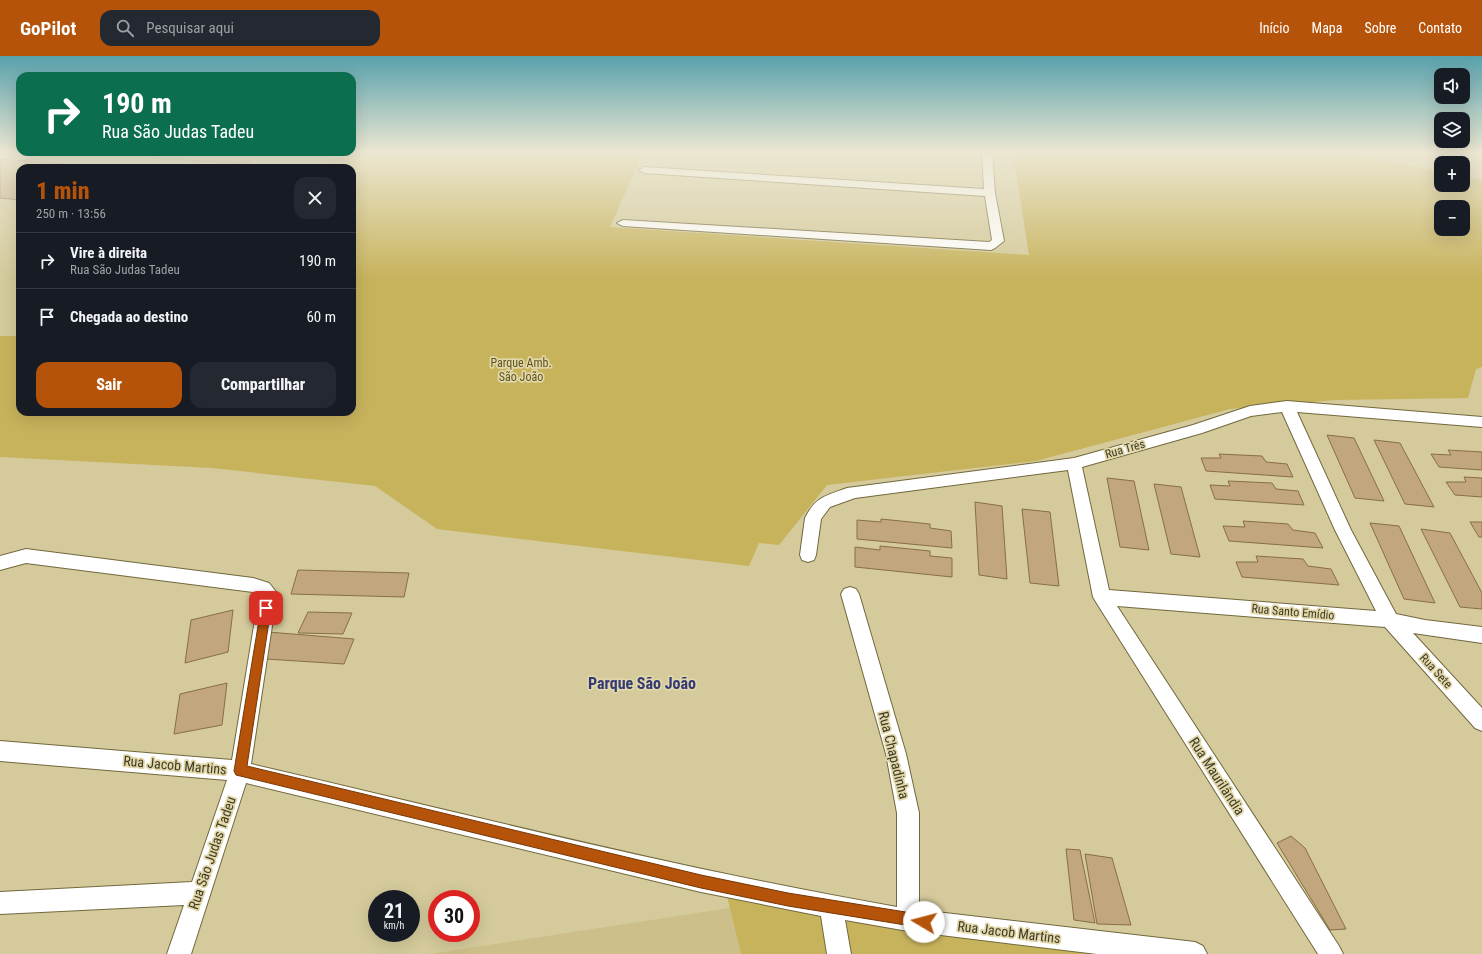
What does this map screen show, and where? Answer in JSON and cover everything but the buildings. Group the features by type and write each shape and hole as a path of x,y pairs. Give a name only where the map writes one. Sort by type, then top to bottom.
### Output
{"street":[{"path":"623,223 985,246 995,244 998,241 990,195"},
{"name":"Rua Três","path":"808,555 813,518 824,503 853,492 1074,464 1196,429 1250,411 1287,406 1482,422"},
{"name":"Rua Sete","path":"1287,406 1344,530 1390,620 1482,722"},
{"path":"1074,464 1102,597"},
{"name":"Rua São Judas Tadeu","path":"3,562 26,556 237,582 262,588 268,593 240,771 198,893 179,954"},
{"name":"Rua Chapadinha","path":"850,594 896,754 908,814 908,920"},
{"name":"Rua Santo Emídio","path":"1102,597 1390,620 1425,628 1482,635"},
{"name":"Rua Maurilândia","path":"1102,597 1331,954"},
{"name":"Rua Jacob Martins","path":"0,751 240,771 701,881 831,907 908,920 1195,954"},
{"path":"0,903 198,893"},
{"path":"831,907 838,954"}],"shaded area":[{"path":"730,908 741,954 430,954"}],"green space":[{"name":"Parque Amb. São João","path":"356,195 624,195 610,227 1029,255 1020,195 1482,195 1482,367 1476,369 1468,398 1336,400 1230,409 1036,461 827,485 779,545 759,543 749,566 437,529 375,486 212,468 0,457 0,336 16,336 16,416 356,416"},
{"path":"726,892 1128,954 741,954"}],"district":[{"name":"Parque São João","path":"642,683"}],"route":[{"path":"266,608 240,771 701,881 788,899 924,922"}]}
